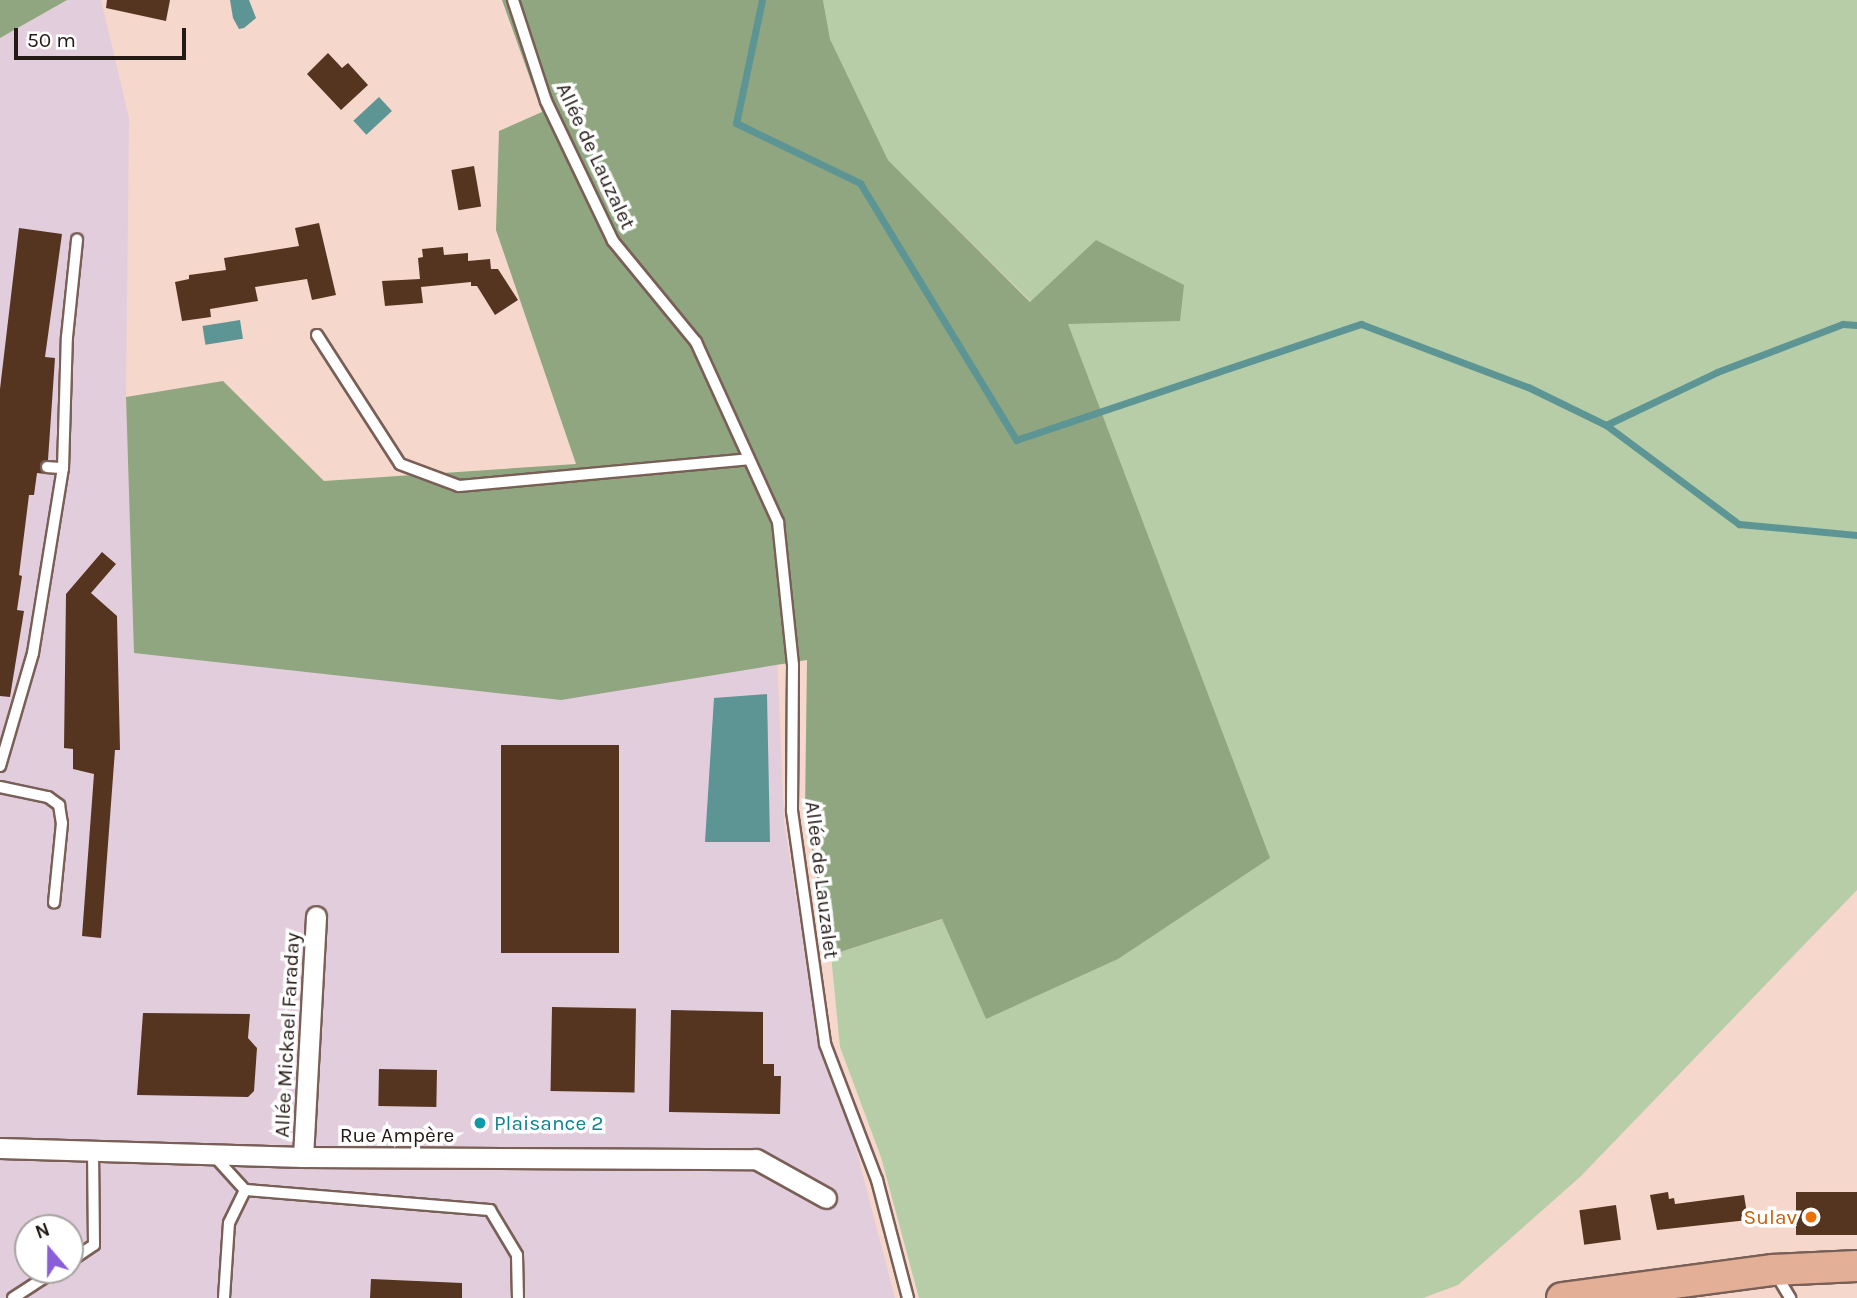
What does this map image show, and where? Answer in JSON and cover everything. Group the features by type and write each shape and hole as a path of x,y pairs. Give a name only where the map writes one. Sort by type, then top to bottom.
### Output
{"main road":[{"path":"1562,1298 1773,1269 1857,1266"}],"street":[{"name":"Allée Mickael Faraday","path":"303,1157 316,916"},
{"name":"Rue Ampère","path":"0,1148 303,1157 756,1159 826,1198"}],"lane":[{"name":"Allée de Lauzalet","path":"513,0 546,101 613,241 696,342 778,522 793,664 792,811 825,1044 877,1180 908,1298"},
{"path":"0,765 33,653 63,468 67,337 77,240"},
{"path":"317,335 400,464 460,486 749,460"},
{"path":"47,467 63,468"},
{"path":"0,787 48,797 59,805 62,823 54,903"},
{"path":"84,1252 94,1245 93,1151"},
{"path":"213,1154 245,1190 490,1210 517,1255 518,1298"},
{"path":"224,1298 229,1223 245,1190"},
{"path":"1773,1269 1790,1298"},
{"path":"13,1298 34,1284"}],"shaded area":[{"path":"67,0 101,0 129,118 126,397 135,653 777,652 784,822 821,1053 853,1137 895,1298 0,1298 0,38"}],"green space":[{"path":"0,0 67,0 0,38"},
{"path":"502,0 823,0 830,39 888,160 1030,302 1096,240 1184,285 1180,321 1068,324 1270,858 1118,959 986,1019 942,919 831,955 805,812 807,660 561,700 134,653 126,397 223,381 324,481 576,464 496,230 499,131 542,112"},
{"path":"823,0 1857,0 1857,890 1580,1177 1458,1285 1423,1298 919,1298 881,1157 840,1047 831,955 943,919 986,1019 1031,302 888,160 830,39"}],"water":[{"path":"230,0 249,0 256,18 239,29 233,18"},
{"path":"379,97 392,111 366,135 353,121"},
{"path":"240,320 243,339 205,345 202,326"},
{"path":"767,694 770,842 705,842 714,698"}],"building":[{"path":"107,0 170,0 166,21 106,8"},
{"path":"328,53 342,68 348,63 368,85 341,110 307,74"},
{"path":"474,166 481,206 458,210 451,170"},
{"path":"319,223 336,295 312,300 307,279 255,287 258,301 210,309 211,317 182,321 175,282 189,279 189,275 226,270 224,258 299,246 295,228"},
{"path":"19,228 62,234 45,357 55,358 48,460 40,466 46,474 37,473 34,495 29,495 17,610 24,611 10,697 0,696 0,389"},
{"path":"443,247 444,255 468,253 468,261 490,259 491,269 498,269 518,300 495,315 477,286 471,286 471,282 421,287 423,303 385,306 382,281 420,279 418,258 423,257 422,249"},
{"path":"102,552 116,564 91,593 117,616 120,750 115,750 101,938 82,936 94,774 73,769 73,749 64,748 66,594"},
{"path":"501,745 619,745 619,953 501,953"},
{"path":"552,1007 636,1008 635,1092 551,1091"},
{"path":"671,1010 763,1012 763,1064 774,1064 774,1076 781,1076 780,1114 669,1112"},
{"path":"143,1013 250,1014 248,1038 257,1048 254,1091 248,1097 137,1095"},
{"path":"379,1069 437,1070 436,1107 378,1106"},
{"path":"1668,1192 1669,1199 1674,1198 1675,1204 1744,1195 1748,1220 1657,1230 1650,1195"},
{"path":"1796,1192 1857,1192 1857,1235 1796,1235"},
{"path":"1616,1205 1621,1240 1584,1245 1579,1210"},
{"path":"371,1279 462,1283 462,1298 370,1298"}],"waterway":[{"path":"762,0 736,123 860,183 1016,440 1361,324 1528,387 1606,425 1717,372 1843,324 1857,325"},
{"path":"1606,425 1739,524 1857,535"}],"place":[{"name":"Plaisance 2","path":"480,1123"},
{"name":"Sulav","path":"1811,1217"}]}
